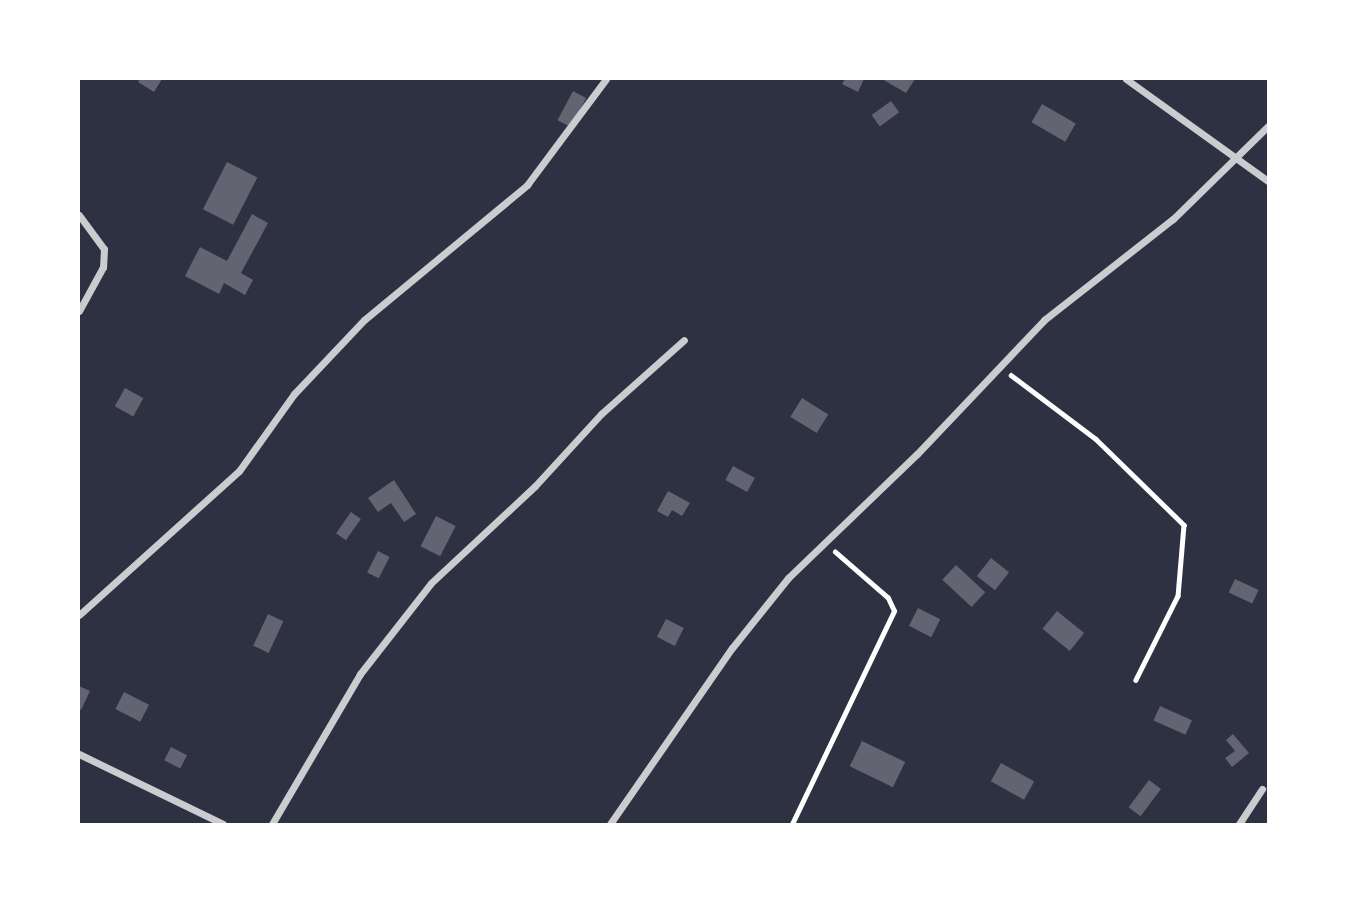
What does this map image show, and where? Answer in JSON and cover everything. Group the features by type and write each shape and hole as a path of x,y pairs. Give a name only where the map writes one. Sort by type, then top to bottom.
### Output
{"street":[{"path":"79,615 239,471 294,394 364,320 527,185 606,79"},
{"path":"1126,79 1237,156 1268,181"},
{"path":"610,824 764,605 1045,320 1173,219 1268,126"},
{"path":"79,215 104,249 103,267 79,311"},
{"path":"272,824 360,674 431,583 536,486 601,414 684,340"},
{"path":"79,754 223,824"},
{"path":"1239,824 1262,789"}],"path":[{"path":"998,367 1096,439 1184,525 1178,596 1136,680"},
{"path":"792,824 894,611 888,598 824,544"}],"building":[{"path":"140,79 162,79 154,92 138,82"},
{"path":"845,79 864,79 858,92 842,84"},
{"path":"882,79 915,79 906,93"},
{"path":"573,91 586,98 571,127 558,120"},
{"path":"891,101 899,112 880,126 872,115"},
{"path":"1042,104 1076,123 1065,142 1032,122"},
{"path":"227,162 257,177 233,225 203,209"},
{"path":"252,214 268,223 241,273 253,280 245,295 224,283 219,294 185,276 200,247 227,261"},
{"path":"125,388 143,398 133,417 115,406"},
{"path":"802,398 828,414 817,433 790,417"},
{"path":"733,466 755,478 747,492 725,480"},
{"path":"394,480 416,514 404,522 391,503 378,512 368,498"},
{"path":"668,491 690,503 682,516 672,510 668,517 657,511"},
{"path":"351,512 361,519 346,540 336,533"},
{"path":"436,516 456,526 440,556 421,546"},
{"path":"378,551 390,557 379,578 367,572"},
{"path":"991,558 1009,572 995,590 977,576"},
{"path":"956,565 985,592 972,607 942,580"},
{"path":"1235,579 1259,590 1252,604 1229,593"},
{"path":"918,608 940,619 931,637 909,626"},
{"path":"1057,611 1084,633 1070,651 1043,629"},
{"path":"268,614 283,621 269,653 253,646"},
{"path":"666,619 684,628 675,646 657,637"},
{"path":"79,686 90,691 81,710 79,709"},
{"path":"124,692 149,705 140,722 115,709"},
{"path":"1160,706 1192,720 1185,735 1153,721"},
{"path":"1233,734 1249,753 1232,767 1225,758 1235,751 1226,740"},
{"path":"862,741 905,762 893,787 850,766"},
{"path":"171,747 187,755 180,769 164,760"},
{"path":"1001,763 1034,781 1024,800 991,781"},
{"path":"1149,780 1161,789 1141,816 1129,807"}]}
